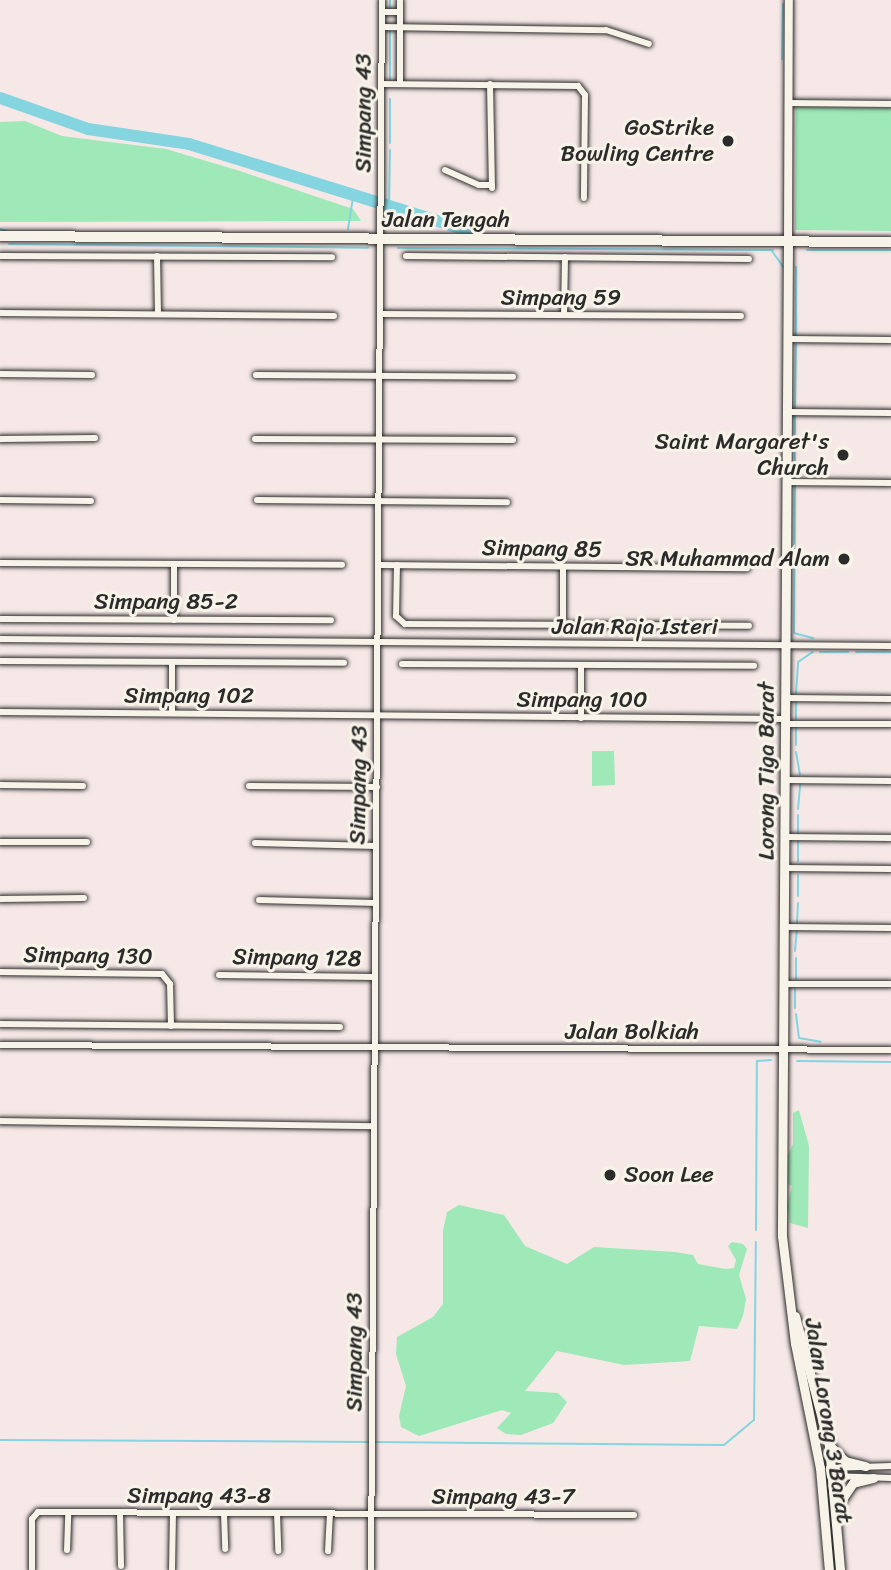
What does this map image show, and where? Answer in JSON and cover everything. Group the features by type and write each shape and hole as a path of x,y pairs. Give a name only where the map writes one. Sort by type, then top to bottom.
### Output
{"main road":[{"name":"Jalan Tengah","path":"0,236 891,242"},
{"name":"Lorong Tiga Barat","path":"788,241 790,340 782,1236 790,1301"},
{"name":"Jalan Lorong 3 Barat","path":"790,1301 805,1341 834,1472 840,1570"},
{"name":"Jalan Lorong 3 Barat","path":"790,1301 821,1472 829,1570"},
{"path":"829,1446 845,1461 865,1466"},
{"path":"837,1508 853,1483 873,1478"}],"street":[{"name":"Simpang 43","path":"371,1570 382,0"},
{"path":"400,84 401,0"},
{"path":"788,241 789,0"},
{"path":"382,12 400,12"},
{"path":"382,27 606,30 649,44"},
{"path":"382,84 490,84 581,88 584,198"},
{"path":"445,170 479,185 492,186 490,84"},
{"path":"790,103 891,104"},
{"path":"0,256 332,257"},
{"path":"157,256 158,314"},
{"path":"406,256 748,258"},
{"path":"564,315 565,257"},
{"path":"0,313 334,316"},
{"name":"Simpang 59","path":"380,314 741,316"},
{"path":"790,340 891,340"},
{"path":"0,374 92,375"},
{"path":"257,375 513,377"},
{"path":"789,412 891,412"},
{"path":"0,439 95,438"},
{"path":"255,439 513,440"},
{"path":"788,482 891,483"},
{"path":"0,500 91,501"},
{"path":"257,500 507,502"},
{"path":"0,563 342,565"},
{"path":"174,564 174,620"},
{"name":"Simpang 85","path":"379,565 747,568"},
{"path":"397,565 396,616 401,623 749,626"},
{"path":"563,567 563,626"},
{"name":"Simpang 85-2","path":"0,619 331,620"},
{"name":"Jalan Raja Isteri","path":"0,639 891,646"},
{"name":"Simpang 102","path":"0,661 344,663"},
{"path":"172,662 172,713"},
{"name":"Simpang 100","path":"402,664 754,666"},
{"path":"581,665 581,718"},
{"path":"786,698 891,699"},
{"name":"Simpang 102","path":"0,712 378,716"},
{"name":"Simpang 100","path":"378,716 891,724"},
{"path":"786,780 891,781"},
{"path":"0,785 83,786"},
{"path":"248,786 377,787"},
{"path":"786,837 891,838"},
{"path":"0,842 86,842"},
{"path":"255,844 376,846"},
{"path":"786,867 891,869"},
{"path":"0,899 84,898"},
{"path":"260,900 376,903"},
{"path":"785,926 891,928"},
{"name":"Simpang 130","path":"0,972 162,974 170,985 170,1026"},
{"name":"Simpang 128","path":"219,975 375,977"},
{"path":"785,984 891,985"},
{"path":"0,1024 340,1027"},
{"name":"Jalan Bolkiah","path":"0,1045 891,1050"},
{"path":"0,1121 373,1126"},
{"path":"834,1472 865,1466 891,1466"},
{"path":"821,1472 891,1478"},
{"name":"Simpang 43-8","path":"32,1570 32,1519 38,1512 371,1514"},
{"path":"68,1513 68,1549"},
{"path":"120,1513 121,1566"},
{"path":"172,1570 173,1513"},
{"path":"224,1513 225,1549"},
{"path":"277,1514 278,1551"},
{"path":"328,1552 330,1514"},
{"name":"Simpang 43-7","path":"371,1514 634,1516"}],"green space":[{"path":"796,107 891,108 891,231 795,230"},
{"path":"25,121 62,136 166,149 240,171 353,209 361,221 0,222 0,122"},
{"path":"592,751 614,751 615,785 592,786"},
{"path":"799,1110 809,1146 808,1228 790,1223 787,1205 792,1186 786,1183 785,1162 793,1144 793,1113"},
{"path":"459,1205 504,1215 525,1246 567,1264 594,1247 693,1255 698,1264 726,1269 734,1268 736,1260 728,1246 732,1242 743,1244 747,1249 739,1275 746,1299 743,1316 737,1329 699,1326 690,1361 624,1365 557,1351 525,1391 558,1393 567,1402 553,1423 521,1435 506,1434 497,1428 511,1413 502,1410 419,1436 401,1427 399,1416 406,1386 396,1354 397,1337 433,1317 443,1304 443,1231 447,1212"}],"waterway":[{"path":"390,0 390,9"},
{"path":"782,59 783,4"},
{"path":"390,31 390,80"},
{"path":"0,98 88,129 189,144 470,231"},
{"path":"390,99 390,143"},
{"path":"389,207 390,150"},
{"path":"348,229 353,196"},
{"path":"0,229 7,231"},
{"path":"9,244 368,248"},
{"path":"398,248 773,250"},
{"path":"807,250 891,250"},
{"path":"772,251 783,267"},
{"path":"796,267 796,335"},
{"path":"795,407 796,345"},
{"path":"795,415 795,478"},
{"path":"795,485 794,633 813,638"},
{"path":"796,693 798,662 813,652"},
{"path":"820,652 848,652"},
{"path":"856,652 891,652"},
{"path":"796,702 796,719"},
{"path":"796,727 796,745"},
{"path":"796,752 800,775"},
{"path":"798,809 800,784"},
{"path":"798,815 798,834"},
{"path":"798,841 798,861"},
{"path":"798,875 798,896"},
{"path":"797,923 798,903"},
{"path":"795,951 797,930"},
{"path":"796,958 796,979"},
{"path":"795,988 795,1008"},
{"path":"796,1014 799,1038 821,1042"},
{"path":"756,1230 757,1061 771,1060"},
{"path":"797,1061 891,1062"},
{"path":"375,1442 724,1445 754,1420 756,1242"},
{"path":"0,1440 370,1442"}],"place":[{"name":"GoStrike Bowling Centre","path":"728,141"},
{"name":"Saint Margaret's Church","path":"843,455"},
{"name":"SR Muhammad Alam","path":"844,559"},
{"name":"Soon Lee","path":"610,1175"}]}
